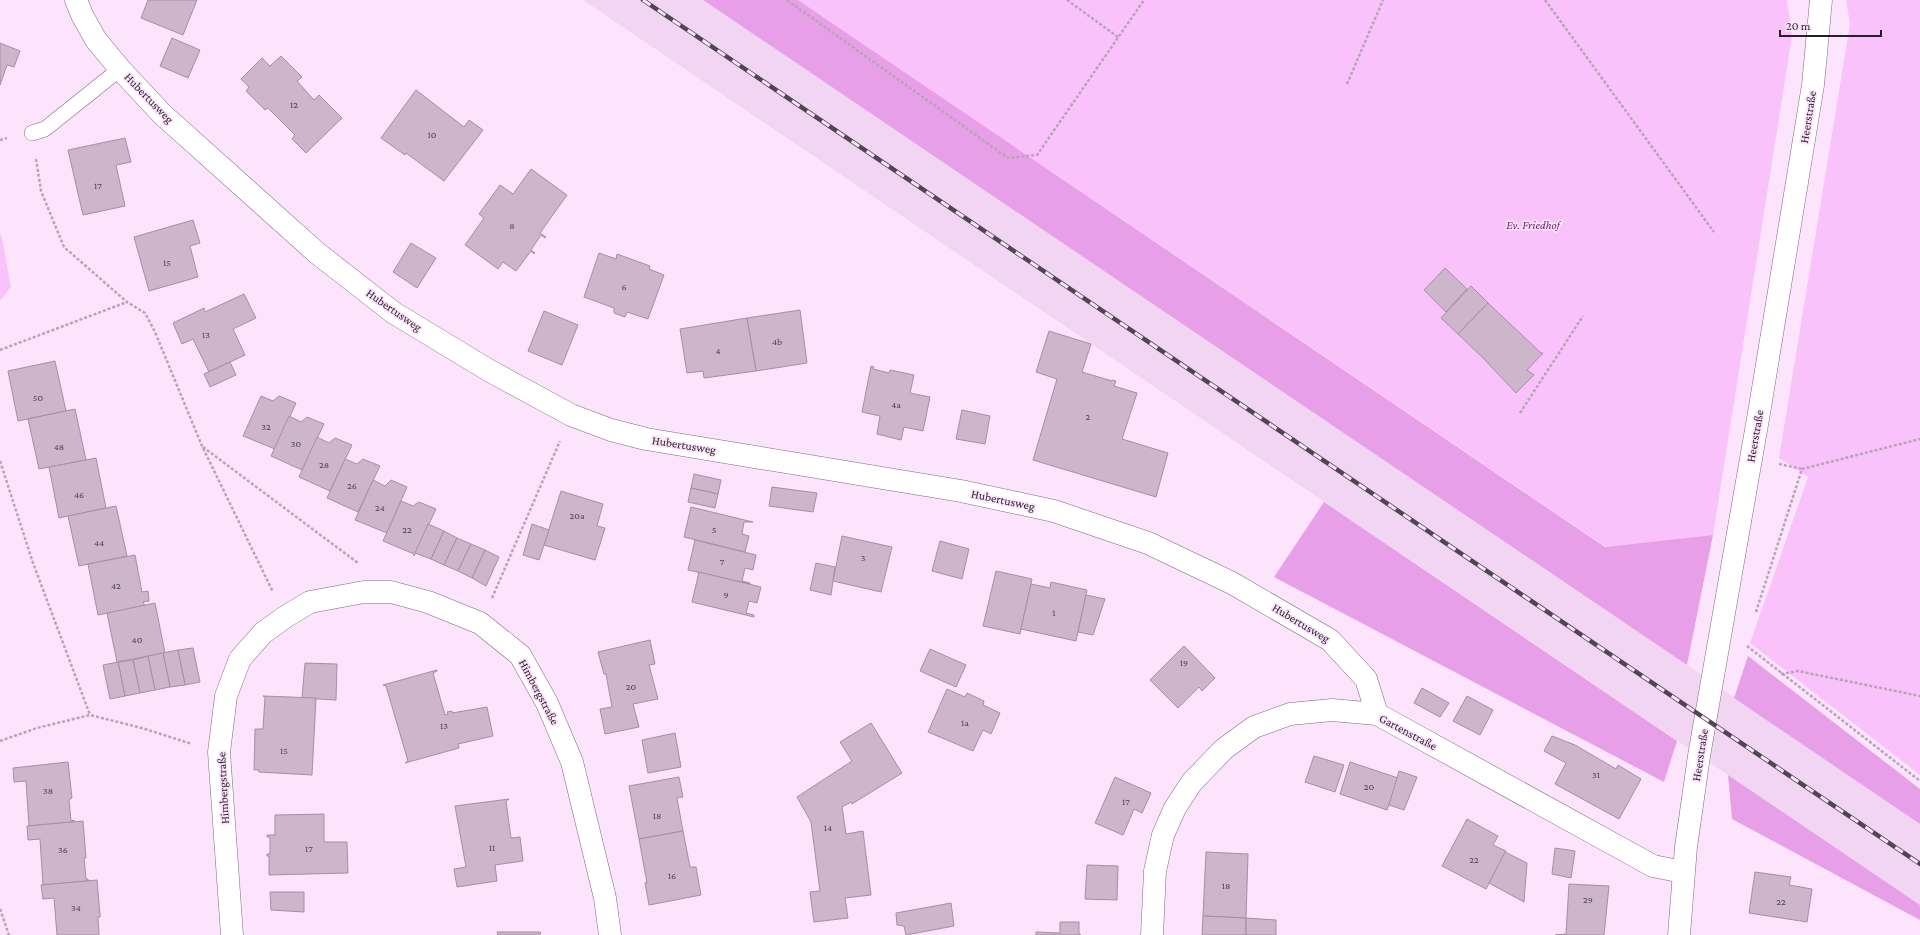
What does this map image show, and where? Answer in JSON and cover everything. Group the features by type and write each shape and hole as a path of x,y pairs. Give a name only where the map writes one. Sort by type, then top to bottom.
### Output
{"street":[{"name":"Hubertusweg","path":"76,0 82,15 96,40 120,69 162,114 311,248 394,313 490,371 571,415 611,430 646,439 961,491 1054,511 1148,543 1232,583 1330,640 1366,679 1377,714"},
{"name":"Heerstraße","path":"1679,935 1683,872 1699,756 1813,85 1821,0"},
{"name":"Himbergstraße","path":"232,935 219,752 226,696 240,660 263,633 285,617 310,602 364,592 391,592 428,602 480,623 520,655 547,703 572,762 605,898 610,935"},
{"name":"Gartenstraße","path":"1152,935 1155,872 1163,836 1175,808 1192,782 1224,749 1254,727 1290,714 1332,710 1377,714 1653,866 1683,872"}],"lane":[{"path":"32,133 45,129 120,69"}],"path":[{"path":"787,0 1008,158 1036,155 1144,0"},
{"path":"1067,0 1118,38"},
{"path":"1347,84 1383,0"},
{"path":"1545,0 1714,232"},
{"path":"0,140 32,133 41,191 64,247 127,302 145,313 158,339 202,446 285,617"},
{"path":"0,350 127,302"},
{"path":"1520,413 1583,316"},
{"path":"1754,615 1802,469 1920,439"},
{"path":"480,623 560,440"},
{"path":"202,446 355,560 391,592"},
{"path":"0,461 33,563 90,715"},
{"path":"1720,637 1745,645 1920,781"},
{"path":"1781,674 1798,671 1920,696"},
{"path":"0,741 37,728 90,715 142,728 219,752"},
{"path":"0,909 8,935"}],"shaded area":[{"path":"583,0 703,0 1687,665 1920,824 1920,905"},
{"path":"703,0 798,0 1605,547 1713,535 1687,665"},
{"path":"1324,502 1677,741 1664,782 1274,577"},
{"path":"1748,656 1920,789 1920,824 1734,698"},
{"path":"1728,775 1920,905 1920,920 1732,819"}],"green space":[{"name":"Ev. Friedhof","path":"798,0 1787,0 1792,36 1713,535 1606,547"},
{"path":"1846,0 1920,0 1920,775 1750,643 1808,477 1779,458 1850,24"},
{"path":"0,234 11,287 0,301"}],"building":[{"path":"148,0 197,0 183,35 141,18"},
{"path":"172,38 200,50 188,78 160,66"},
{"path":"0,43 20,51 14,67 7,65 0,85"},
{"path":"281,56 302,77 297,81 314,100 319,95 342,118 306,153 292,139 295,135 268,108 265,110 246,91 249,87 241,79 262,58 270,66"},
{"path":"416,90 464,127 469,120 483,130 444,181 406,153 405,155 381,138"},
{"path":"125,138 131,162 116,165 125,206 83,215 68,150"},
{"path":"531,169 567,195 540,233 546,237 545,238 541,235 531,250 535,253 534,254 531,251 516,271 503,262 498,269 465,245 484,218 479,214 500,185 513,194"},
{"path":"193,220 200,243 190,246 198,277 149,291 134,237"},
{"path":"411,243 436,258 417,288 393,272"},
{"path":"599,253 616,259 617,254 650,266 649,269 664,275 648,319 627,312 625,317 614,313 614,308 584,297"},
{"path":"1445,268 1467,289 1446,312 1424,290"},
{"path":"1471,286 1488,303 1458,334 1441,318"},
{"path":"244,294 256,318 233,329 245,355 209,372 193,339 182,344 173,323 204,308 205,312"},
{"path":"1488,303 1541,353 1543,353 1527,370 1534,375 1516,393 1458,334"},
{"path":"800,310 807,363 756,371 747,318"},
{"path":"544,311 578,325 562,365 528,351"},
{"path":"747,318 756,371 704,378 703,371 687,373 680,329"},
{"path":"1049,331 1091,344 1082,372 1116,381 1114,386 1137,393 1122,439 1168,453 1156,497 1033,460 1057,379 1036,372"},
{"path":"55,361 66,411 18,421 8,371"},
{"path":"230,362 236,375 210,387 204,374"},
{"path":"871,366 874,367 873,369 889,373 890,370 914,375 910,393 930,397 923,431 904,427 901,440 877,434 880,416 862,412"},
{"path":"261,396 273,401 279,396 296,403 275,449 243,436"},
{"path":"75,409 86,460 39,469 28,419"},
{"path":"962,410 990,416 985,444 956,439"},
{"path":"289,416 301,422 307,417 324,424 302,470 271,456"},
{"path":"317,437 329,443 335,438 352,445 330,491 299,477"},
{"path":"96,458 106,508 59,518 49,467"},
{"path":"345,459 357,464 363,459 380,466 358,512 327,498"},
{"path":"694,474 721,480 718,494 691,488"},
{"path":"373,480 385,486 391,480 407,487 387,533 355,520"},
{"path":"772,487 817,493 813,512 769,506"},
{"path":"691,488 718,494 715,508 688,502"},
{"path":"561,491 603,504 597,526 605,528 595,560 544,545"},
{"path":"401,501 413,506 419,502 436,509 414,556 414,554 383,541"},
{"path":"116,506 127,556 79,566 68,516"},
{"path":"691,507 753,522 744,522 742,534 749,536 745,552 684,537"},
{"path":"428,524 444,531 431,559 415,553"},
{"path":"532,524 549,530 539,560 523,555"},
{"path":"444,531 457,538 444,565 431,559"},
{"path":"842,536 892,547 881,592 833,581"},
{"path":"457,538 471,544 458,571 444,565"},
{"path":"695,540 756,555 753,570 745,568 742,581 750,584 688,570"},
{"path":"940,541 969,549 962,579 932,571"},
{"path":"471,544 485,550 472,578 458,571"},
{"path":"485,550 499,557 486,586 472,578"},
{"path":"135,555 142,592 148,591 149,601 143,602 145,606 98,615 88,564"},
{"path":"816,563 835,567 831,595 810,590"},
{"path":"996,571 1032,579 1020,634 983,626"},
{"path":"699,572 761,587 757,603 749,601 746,613 754,615 754,617 692,602"},
{"path":"1051,582 1087,590 1076,641 1021,629 1031,584 1050,588"},
{"path":"1086,595 1105,599 1093,635 1078,632"},
{"path":"155,603 165,653 117,662 107,613"},
{"path":"650,640 655,664 649,665 658,699 633,704 639,727 605,734 600,709 612,707 606,674 604,674 598,652"},
{"path":"1184,646 1215,678 1202,691 1199,687 1178,708 1150,680"},
{"path":"193,648 200,682 185,685 178,650"},
{"path":"930,649 966,665 956,687 920,671"},
{"path":"178,650 185,685 170,687 163,653"},
{"path":"163,653 170,687 155,690 148,656"},
{"path":"148,656 155,690 140,693 133,660"},
{"path":"133,660 140,693 125,696 118,662"},
{"path":"118,662 125,696 110,699 103,665"},
{"path":"305,663 337,664 336,700 302,698"},
{"path":"437,670 433,673 445,715 448,714 447,712 452,711 452,713 487,707 493,736 458,744 459,748 405,763 408,761 386,686 383,685"},
{"path":"1422,688 1449,703 1440,717 1414,703"},
{"path":"947,689 965,697 967,693 984,701 983,705 1000,713 991,734 983,730 973,751 928,732"},
{"path":"263,696 316,698 312,775 259,772 259,770 254,770 255,729 263,729 265,697"},
{"path":"1467,696 1493,710 1480,735 1453,721"},
{"path":"871,723 902,773 852,804 851,802 842,807 846,834 863,831 871,895 845,898 848,918 814,922 810,892 820,891 811,822 797,797 852,761 840,742"},
{"path":"675,733 681,767 648,773 642,740"},
{"path":"1552,736 1575,745 1616,769 1618,765 1641,779 1619,819 1555,784 1566,763 1544,751"},
{"path":"1314,756 1344,765 1335,792 1305,782"},
{"path":"68,762 72,798 69,800 71,821 74,820 74,822 29,826 26,781 14,782 13,768"},
{"path":"1350,762 1398,778 1387,810 1340,794"},
{"path":"1399,771 1417,777 1404,810 1389,805"},
{"path":"679,777 683,797 677,798 683,831 639,839 629,786"},
{"path":"1115,777 1151,793 1142,813 1134,809 1123,835 1095,823"},
{"path":"509,799 506,801 511,838 520,837 523,861 495,865 497,881 457,887 454,869 466,867 455,806"},
{"path":"324,814 324,842 347,842 348,873 269,875 269,856 267,856 267,854 270,854 270,837 267,837 267,835 275,835 275,815"},
{"path":"1467,819 1498,836 1493,845 1506,851 1486,889 1442,866"},
{"path":"83,821 86,858 84,858 86,879 88,879 88,881 43,885 40,839 28,840 27,826"},
{"path":"683,831 690,867 696,867 701,895 649,905 645,883 647,883 639,839"},
{"path":"1555,848 1575,851 1571,878 1552,874"},
{"path":"1206,852 1248,854 1246,918 1203,916"},
{"path":"1505,852 1527,863 1524,902 1489,883"},
{"path":"1087,865 1118,866 1117,900 1085,899"},
{"path":"1755,872 1791,877 1789,885 1812,889 1807,922 1749,913"},
{"path":"97,880 100,915 100,917 98,917 99,935 57,935 54,898 43,899 41,885"},
{"path":"1569,884 1609,886 1604,935 1555,935 1566,934"},
{"path":"270,892 304,892 304,912 271,910"},
{"path":"951,903 954,926 906,935 904,926 897,925 896,913"},
{"path":"1203,916 1246,918 1246,935 1202,935"},
{"path":"1246,918 1276,920 1276,935 1246,935"},
{"path":"1060,922 1079,922 1079,933 1081,935 1036,935 1036,932 1060,933"},
{"path":"497,932 541,933 539,935 498,935"}],"railway":[{"path":"643,0 1920,864"}]}
